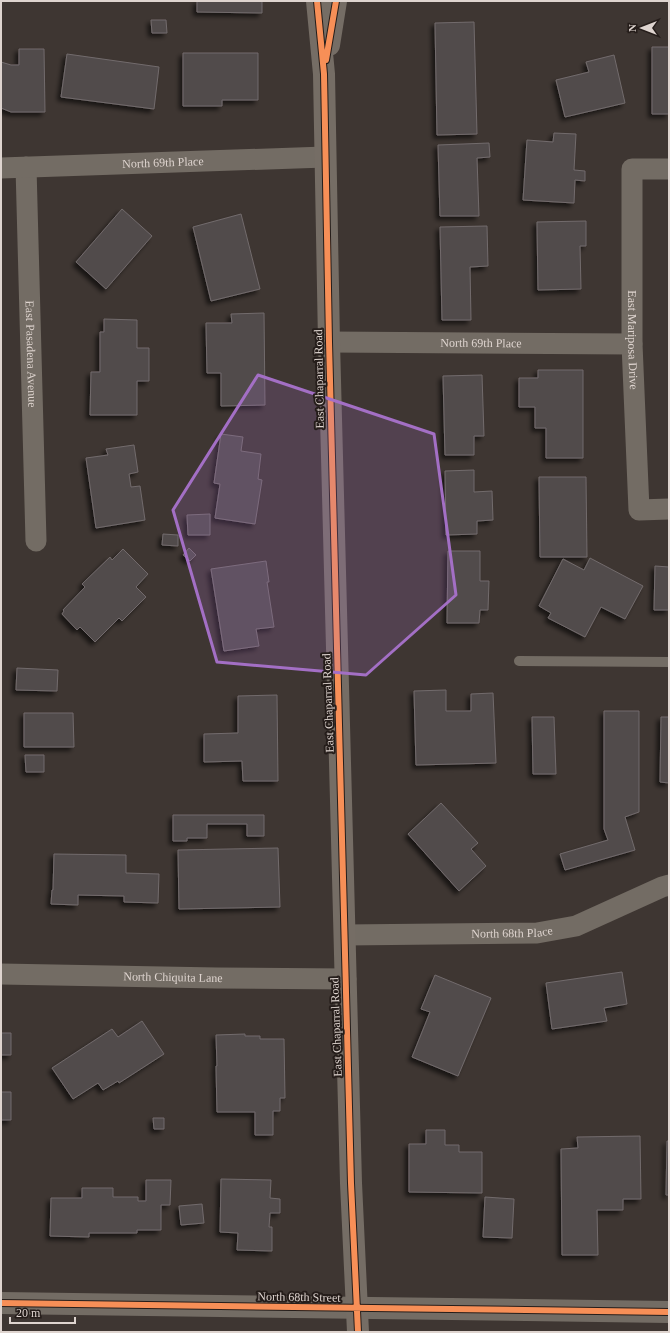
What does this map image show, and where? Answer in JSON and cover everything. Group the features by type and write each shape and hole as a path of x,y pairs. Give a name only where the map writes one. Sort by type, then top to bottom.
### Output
{"main road":[{"name":"East Chaparral Road","path":"317,1 324,74 329,342 351,1183 358,1332"},
{"name":"East Chaparral Road","path":"324,74 336,1"}],"street":[{"name":"North 69th Place","path":"1,168 325,158"},
{"name":"East Pasadena Avenue","path":"26,167 36,541"},
{"name":"East Mariposa Drive","path":"669,169 632,169 632,344 639,510 669,510"},
{"name":"North 69th Place","path":"329,342 632,344"},
{"name":"North 68th Place","path":"345,934 537,933 576,926 669,885"},
{"name":"North Chiquita Lane","path":"1,974 178,978 346,979"},
{"name":"North 68th Street","path":"1,1304 669,1312"}],"lane":[{"path":"519,661 669,662"}],"highlighted area":[{"path":"258,375 434,434 456,595 366,675 217,662 173,510"}],"building":[{"path":"197,1 262,1 262,13 197,12"},
{"path":"151,20 166,20 167,33 152,33"},
{"path":"474,22 477,134 437,135 435,23"},
{"path":"652,47 669,47 669,114 652,114"},
{"path":"19,49 44,49 45,112 11,112 1,108 1,62 11,65 19,65"},
{"path":"183,53 258,53 258,100 222,100 222,106 183,106"},
{"path":"67,54 159,67 154,109 61,97"},
{"path":"614,55 625,103 565,117 556,80 589,72 586,62"},
{"path":"554,133 576,134 574,170 585,171 585,181 575,180 574,203 523,200 527,140 553,142"},
{"path":"489,143 490,157 477,158 479,216 440,216 438,145"},
{"path":"122,209 152,236 106,289 76,262"},
{"path":"241,214 260,289 211,301 193,227"},
{"path":"586,221 586,246 580,246 581,289 538,290 537,222"},
{"path":"487,226 488,266 470,267 471,320 442,320 440,227"},
{"path":"264,313 265,405 221,406 221,373 207,373 206,323 232,323 231,314"},
{"path":"104,319 137,320 137,348 149,348 149,381 137,381 137,415 90,415 91,372 100,372 100,332 104,332"},
{"path":"538,370 583,370 583,458 546,458 546,428 535,428 535,407 519,407 519,378 538,378"},
{"path":"482,375 484,436 474,436 474,455 445,455 443,376"},
{"path":"221,434 243,437 241,451 261,454 258,479 262,480 255,524 215,518 220,484 214,483"},
{"path":"134,445 138,472 129,474 131,487 140,486 145,520 96,528 86,458 108,455 106,449"},
{"path":"474,470 474,492 492,491 493,520 477,521 477,534 446,535 445,471"},
{"path":"539,477 586,477 587,557 540,557"},
{"path":"210,514 210,535 188,535 187,515"},
{"path":"163,534 178,535 178,546 162,545"},
{"path":"189,548 196,555 190,561 183,555"},
{"path":"123,549 148,574 136,587 146,597 122,621 119,618 95,642 80,627 77,630 62,614 64,611 63,610 85,587 82,584 110,557 112,560"},
{"path":"448,551 480,551 480,581 489,581 488,610 480,610 479,623 447,623"},
{"path":"590,558 643,586 625,619 601,607 585,637 548,618 551,613 539,606 563,559 584,570"},
{"path":"266,561 269,582 267,582 274,627 256,629 259,646 224,651 211,569"},
{"path":"655,566 669,567 669,610 654,610"},
{"path":"17,668 58,670 57,691 16,690"},
{"path":"446,690 446,711 471,711 471,694 493,693 496,763 416,765 414,691"},
{"path":"277,695 278,781 243,781 242,761 204,762 204,734 238,733 238,696"},
{"path":"604,711 639,711 639,812 625,817 635,850 565,870 560,854 608,840 604,829"},
{"path":"24,713 73,713 74,747 24,747"},
{"path":"532,717 554,717 556,774 533,774"},
{"path":"661,717 669,717 669,783 660,782"},
{"path":"25,755 44,755 44,772 26,772"},
{"path":"441,803 478,843 471,849 486,866 459,891 408,834"},
{"path":"173,815 264,815 264,836 247,836 247,824 207,824 207,838 187,838 187,841 173,841"},
{"path":"278,848 280,907 179,909 178,850"},
{"path":"54,854 126,855 126,873 159,874 158,903 124,902 124,896 78,895 78,905 51,904"},
{"path":"622,972 627,1004 604,1008 607,1021 552,1029 546,983"},
{"path":"435,975 491,998 458,1076 412,1057 430,1012 421,1009"},
{"path":"142,1021 164,1054 119,1083 118,1081 103,1090 98,1083 73,1099 52,1068 112,1029 118,1037"},
{"path":"1,1033 11,1033 11,1055 1,1055"},
{"path":"245,1034 245,1036 260,1036 260,1039 284,1039 285,1098 280,1098 280,1111 273,1111 273,1135 255,1135 255,1112 217,1112 216,1035"},
{"path":"1,1092 11,1092 11,1120 1,1120"},
{"path":"153,1118 164,1118 164,1129 154,1129"},
{"path":"426,1130 445,1130 445,1145 459,1145 459,1152 482,1152 482,1193 409,1192 409,1144 426,1144"},
{"path":"640,1136 641,1199 623,1199 623,1210 597,1210 598,1255 562,1255 561,1149 578,1148 577,1137"},
{"path":"667,1141 669,1141 669,1195 666,1195"},
{"path":"221,1179 271,1180 270,1198 280,1199 280,1213 270,1213 269,1227 272,1227 272,1251 237,1250 238,1233 220,1232"},
{"path":"146,1180 171,1180 170,1205 161,1205 161,1230 137,1230 137,1233 89,1233 89,1237 50,1236 51,1198 82,1198 82,1188 113,1188 113,1197 138,1197 138,1201 146,1201"},
{"path":"485,1197 514,1199 512,1238 483,1237"},
{"path":"202,1204 204,1223 181,1225 179,1206"}],"cycle path":[{"path":"317,1 324,74 329,342 351,1183 358,1332"},
{"path":"326,60 336,1"},
{"path":"1,1303 669,1312"}]}
